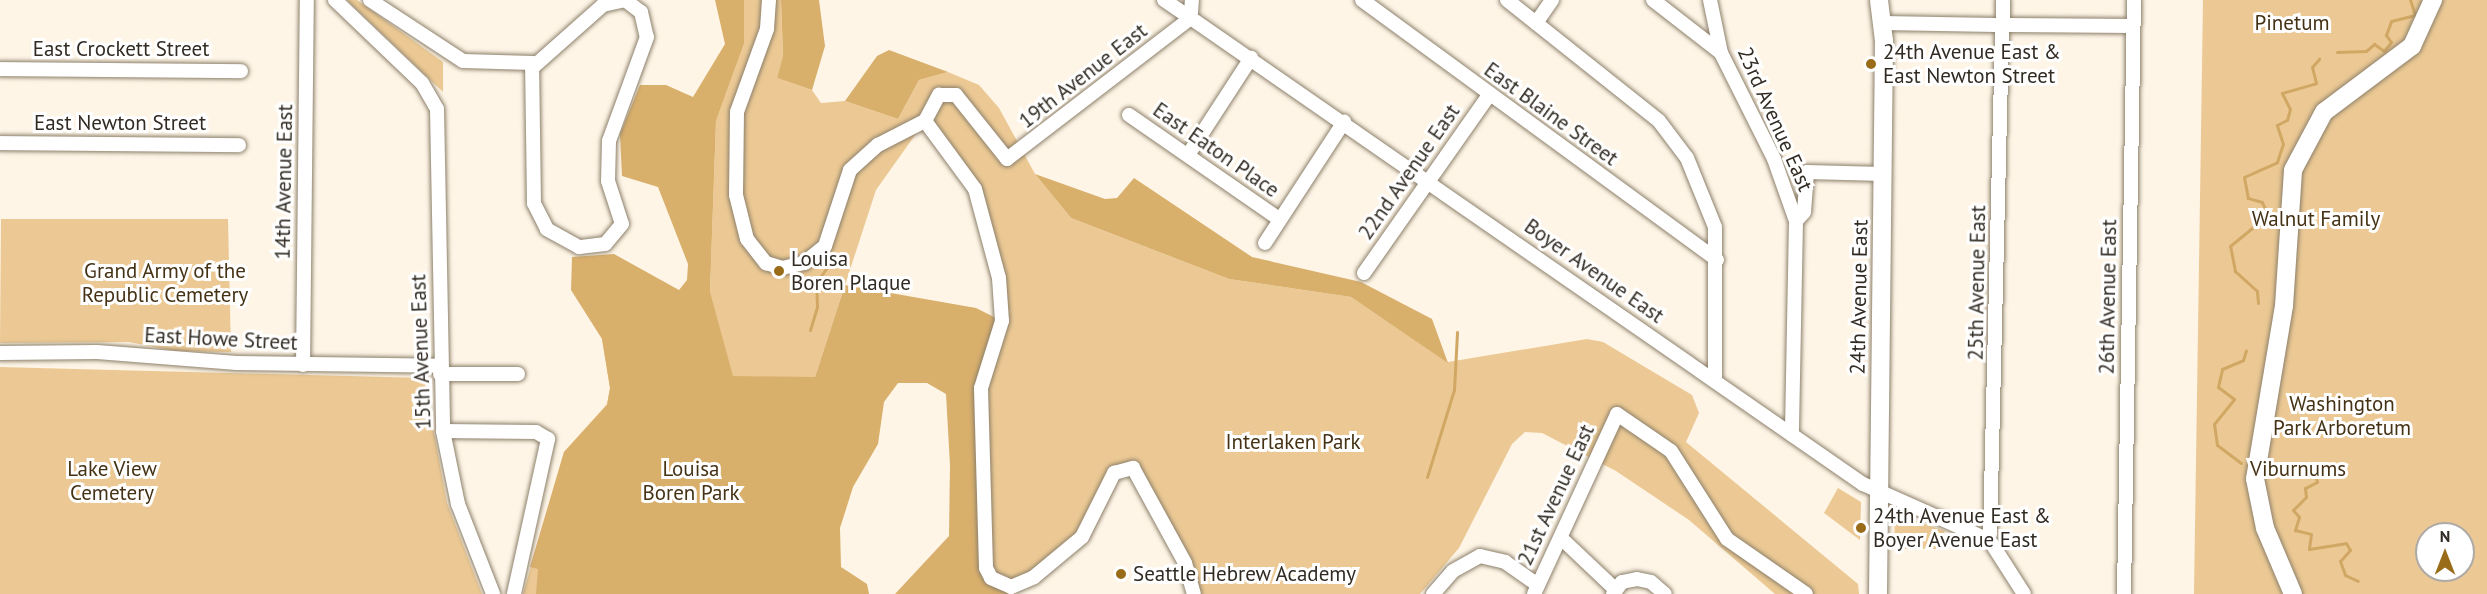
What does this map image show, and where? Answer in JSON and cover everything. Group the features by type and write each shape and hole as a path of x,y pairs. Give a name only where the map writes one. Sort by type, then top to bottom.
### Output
{"main road":[{"name":"24th Avenue East","path":"1878,594 1883,174 1883,23 1879,0"},
{"path":"2293,594 2260,512 2255,479 2284,306 2293,170 2316,122 2403,55 2425,24 2433,0"}],"street":[{"name":"14th Avenue East","path":"303,365 307,0"},
{"name":"15th Avenue East","path":"335,0 435,102 443,431 458,504 494,594"},
{"path":"370,0 463,61 533,63 563,45 609,3 631,3 644,18 646,44 619,102 608,148 608,181 622,224 618,236 601,246 579,247 560,240 537,214 533,63"},
{"path":"769,0 765,34 736,112 734,152 742,229 766,263 790,267 818,253 832,235 850,170 878,146 925,121 975,189 999,278 1002,321 981,388 986,568 992,578 1011,587 1034,577 1082,537 1114,473 1133,468 1185,563 1194,594"},
{"name":"Boyer Avenue East","path":"1164,0 1190,14 1879,495 1988,538"},
{"name":"East Blaine Street","path":"1362,0 1717,260"},
{"path":"1507,0 1659,121 1687,158 1708,200 1717,260 1715,381"},
{"path":"1536,23 1552,0"},
{"path":"1653,0 1721,53"},
{"name":"23rd Avenue East","path":"1710,0 1721,53 1774,159 1796,221 1792,435"},
{"name":"25th Avenue East","path":"1988,538 2003,0"},
{"name":"26th Avenue East","path":"2124,594 2134,0"},
{"name":"19th Avenue East","path":"925,121 939,95 956,95 1002,160 1190,14"},
{"path":"1883,23 2133,26"},
{"path":"1188,155 1251,58"},
{"name":"East Crockett Street","path":"0,69 241,71"},
{"name":"22nd Avenue East","path":"1364,273 1489,95"},
{"name":"East Eaton Place","path":"1130,115 1280,219"},
{"path":"1265,243 1344,122"},
{"name":"East Newton Street","path":"0,143 239,145"},
{"path":"1796,221 1804,212 1806,172 1883,174"},
{"name":"East Howe Street","path":"0,353 97,352 303,365 518,374"},
{"name":"21st Avenue East","path":"1536,590 1617,414 1671,451 1727,539 1806,594"},
{"path":"443,431 536,432 548,439 514,594"},
{"path":"1561,538 1614,591 1637,579 1651,582 1665,594"},
{"path":"1988,538 2024,594"},
{"path":"1433,594 1453,571 1480,556 1505,562 1536,590"}],"green space":[{"path":"347,0 357,0 443,62 443,92"},
{"name":"Louisa Boren Park","path":"715,0 744,0 744,44 716,121 710,292 733,376 815,377 845,285 976,308 1002,321 984,372 986,568 1011,587 1011,594 895,594 949,536 950,465 946,394 927,383 898,383 884,402 878,444 853,487 840,528 841,567 867,584 869,594 536,594 538,569 530,567 564,452 607,405 610,388 602,339 571,290 572,257 614,254 679,290 687,280 688,264 658,187 622,176 620,134 640,85 666,85 693,97 725,44"},
{"name":"Interlaken Park","path":"744,0 781,0 783,57 777,78 812,90 821,103 845,101 898,119 919,80 948,72 979,85 999,108 1035,174 1071,218 1229,279 1351,297 1448,362 1587,339 1603,342 1692,395 1699,413 1686,442 1858,584 1859,594 1775,594 1689,520 1616,471 1542,433 1525,432 1512,444 1459,548 1420,594 1194,594 1126,467 1087,527 1024,584 991,578 980,414 1002,321 982,209 925,121 876,190 815,377 813,594 523,594 564,452 607,404 610,388 602,339 710,292 716,121 744,44"},
{"path":"781,0 819,0 825,46 812,90 777,78 783,56"},
{"name":"Washington Park Arboretum","path":"2203,0 2487,0 2487,594 2194,594"},
{"path":"889,50 948,72 919,80 898,119 845,101 877,56"},
{"path":"1035,174 1105,199 1117,198 1134,178 1252,257 1361,282 1432,319 1448,363 1351,297 1229,279 1071,218"},
{"name":"Grand Army of the Republic Cemetery","path":"1,219 228,219 231,352 175,351 129,342 0,343"},
{"name":"Lake View Cemetery","path":"0,367 424,378 447,503 482,594 0,594"},
{"path":"1838,488 1861,502 1860,540 1824,513"},
{"path":"1895,514 1945,531 1936,549 1894,549"}],"waterway":[{"path":"2337,52 2366,51 2374,44 2384,51 2391,42 2386,35 2391,21 2415,15 2410,0"},
{"path":"2258,303 2257,291 2235,271 2230,246 2268,215 2262,202 2248,198 2244,177 2277,162 2283,144 2277,125 2287,120 2290,109 2282,93 2316,83 2312,67 2319,59"},
{"path":"810,330 817,307 816,283 833,259"},
{"path":"1427,477 1454,390 1457,332"},
{"path":"2241,463 2217,445 2214,424 2234,399 2218,387 2222,369 2243,360 2246,350"},
{"path":"2268,471 2284,475 2306,468 2315,475 2317,482 2305,488 2306,497 2293,510 2299,517 2295,530 2311,534 2309,549 2346,543 2350,550 2340,561 2345,575 2358,581"}],"place":[{"name":"24th Avenue East & East Newton Street","path":"1871,64"},
{"name":"Louisa Boren Plaque","path":"779,271"},
{"name":"24th Avenue East & Boyer Avenue East","path":"1861,528"},
{"name":"Seattle Hebrew Academy","path":"1121,574"}],"park label":[{"name":"Pinetum","path":"2292,23"},
{"name":"Walnut Family","path":"2316,219"},
{"name":"Viburnums","path":"2298,469"}]}
